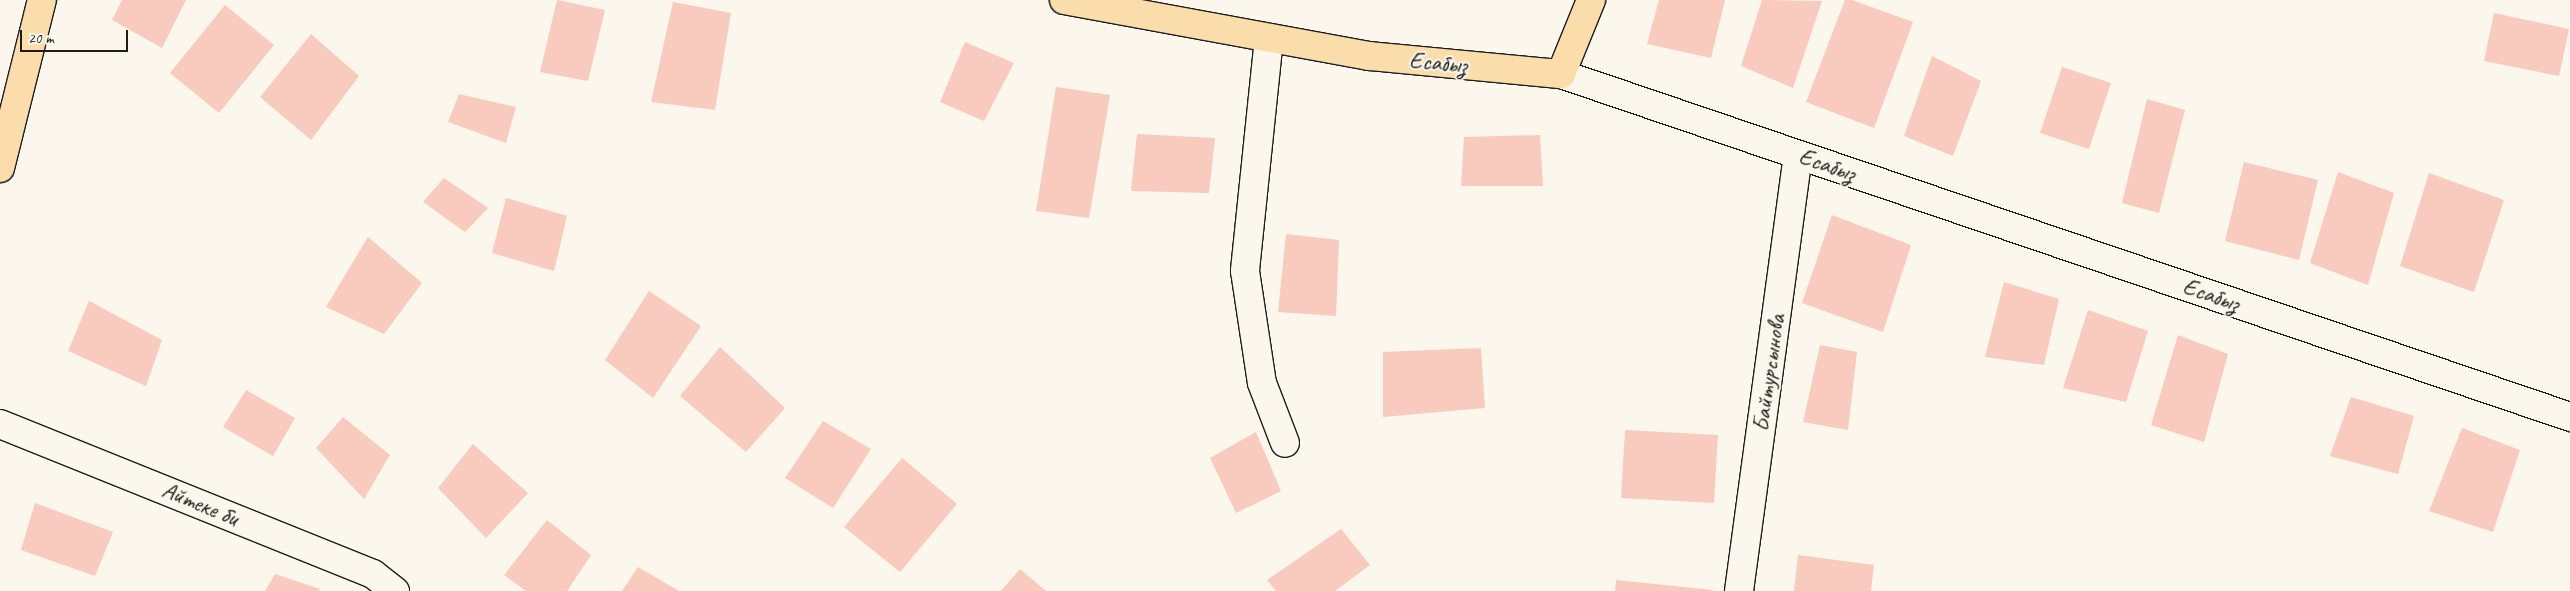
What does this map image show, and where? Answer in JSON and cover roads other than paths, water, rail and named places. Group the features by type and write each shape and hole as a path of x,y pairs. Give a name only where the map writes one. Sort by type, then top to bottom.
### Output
{"main road":[{"path":"0,168 42,0"},
{"name":"Есабыз","path":"1064,0 1369,56 1561,74"},
{"path":"1561,74 1591,0"}],"street":[{"path":"1269,38 1245,270 1262,383 1285,444"},
{"name":"Есабыз","path":"1561,74 2570,418"},
{"name":"Байтурсынова","path":"1739,591 1798,155"},
{"name":"Айтеке би","path":"0,424 373,574 395,591"}]}
